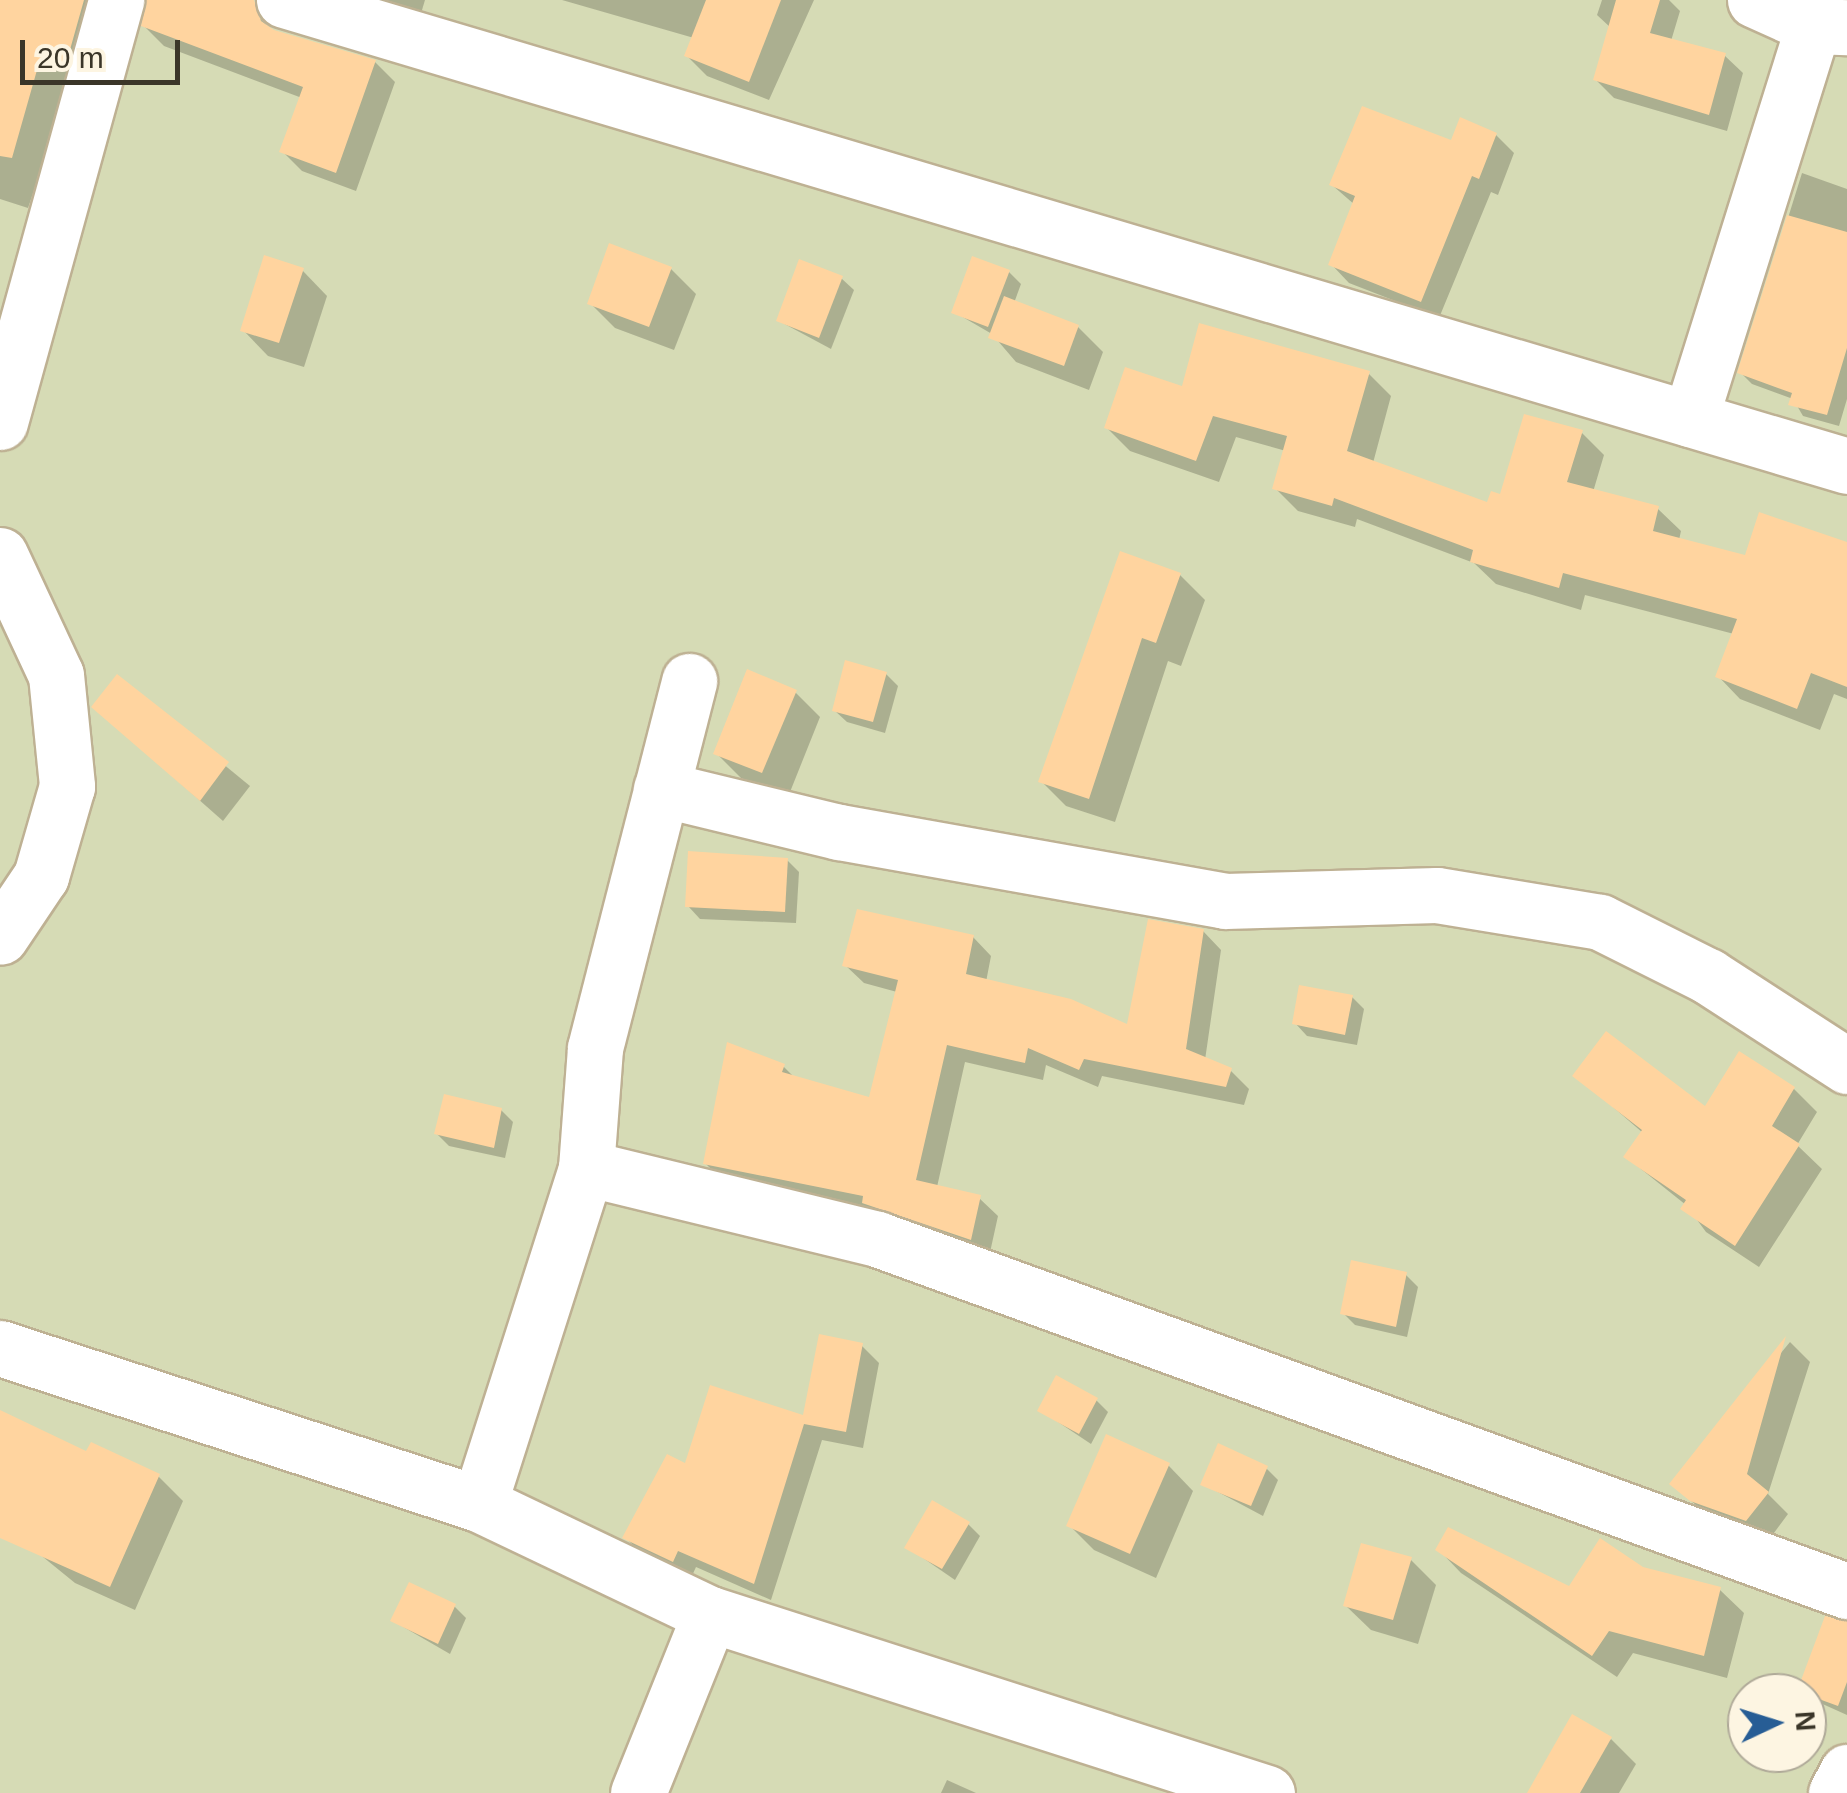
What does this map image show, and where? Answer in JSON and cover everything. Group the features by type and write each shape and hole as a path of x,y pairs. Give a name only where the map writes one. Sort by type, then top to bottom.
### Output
{"street":[{"path":"0,422 116,0"},
{"path":"284,0 1847,466"},
{"path":"1690,419 1830,27 1755,0"},
{"path":"0,555 56,675 67,786 41,876 0,937"},
{"path":"479,1504 586,1168 595,1048 689,681"},
{"path":"661,789 839,832 1225,901 1437,895 1600,922 1708,976 1847,1066"},
{"path":"586,1168 876,1238 1847,1591"},
{"path":"0,1348 479,1504 710,1614 1267,1793"},
{"path":"638,1793 710,1614"},
{"path":"1836,1793 1847,1772"}],"green space":[{"path":"0,0 1847,0 1847,1793 0,1793"}],"building":[{"path":"0,0 84,0 64,71 39,63 12,158 0,156"},
{"path":"146,0 254,0 261,21 274,30 376,60 336,173 279,152 303,87 141,26"},
{"path":"706,0 781,0 749,82 684,56"},
{"path":"1616,0 1660,0 1650,33 1726,53 1709,115 1593,80"},
{"path":"1362,106 1451,140 1460,117 1497,133 1479,179 1472,176 1421,302 1328,265 1355,196 1329,185"},
{"path":"1787,215 1847,232 1847,348 1827,415 1788,405 1792,393 1737,373"},
{"path":"609,243 672,267 649,327 587,304"},
{"path":"264,255 304,268 279,343 240,331"},
{"path":"972,256 1010,270 988,327 951,313"},
{"path":"799,259 843,276 819,338 776,321"},
{"path":"1004,296 1079,325 1064,366 988,338"},
{"path":"1199,323 1370,371 1347,451 1487,502 1491,491 1500,494 1524,414 1583,430 1567,482 1659,506 1653,531 1745,555 1759,512 1847,542 1847,687 1811,673 1797,709 1715,677 1737,619 1563,573 1559,588 1470,562 1473,550 1334,498 1332,506 1272,489 1287,436 1213,416 1196,461 1104,428 1125,367 1182,386"},
{"path":"1120,551 1181,573 1156,643 1142,638 1089,799 1038,782"},
{"path":"845,660 887,672 873,722 832,711"},
{"path":"747,669 797,690 762,773 713,754"},
{"path":"117,674 229,762 200,801 91,707"},
{"path":"688,851 788,858 785,912 685,907"},
{"path":"857,909 974,935 966,974 1071,999 1127,1024 1148,919 1204,929 1186,1049 1232,1068 1226,1087 1084,1059 1079,1070 1028,1048 1025,1063 947,1045 916,1180 981,1195 971,1240 862,1203 863,1196 703,1164 727,1042 785,1064 782,1072 869,1097 898,980 842,966"},
{"path":"1299,985 1353,995 1345,1035 1292,1024"},
{"path":"1606,1031 1705,1106 1739,1051 1795,1087 1772,1126 1800,1144 1735,1246 1680,1209 1686,1200 1623,1157 1642,1130 1572,1076"},
{"path":"444,1094 502,1108 494,1148 434,1134"},
{"path":"1351,1260 1407,1272 1396,1327 1340,1314"},
{"path":"819,1334 863,1343 846,1432 804,1424 754,1584 678,1551 673,1562 622,1538 667,1454 685,1463 710,1385 803,1415"},
{"path":"1786,1336 1747,1474 1769,1492 1746,1521 1690,1501 1669,1484"},
{"path":"1056,1375 1098,1398 1079,1434 1037,1411"},
{"path":"0,1410 86,1451 91,1442 160,1474 110,1587 0,1538"},
{"path":"1106,1434 1170,1463 1130,1554 1066,1526"},
{"path":"1218,1443 1268,1466 1251,1506 1200,1485"},
{"path":"932,1500 970,1522 942,1569 904,1548"},
{"path":"1448,1527 1569,1586 1600,1538 1643,1567 1721,1587 1704,1656 1609,1631 1592,1656 1435,1550"},
{"path":"1361,1543 1412,1557 1393,1620 1343,1606"},
{"path":"409,1582 456,1604 438,1644 390,1621"},
{"path":"1825,1616 1847,1621 1847,1682 1838,1706 1827,1702 1827,1673 1804,1673"},
{"path":"1572,1714 1612,1737 1580,1793 1527,1793"}]}
